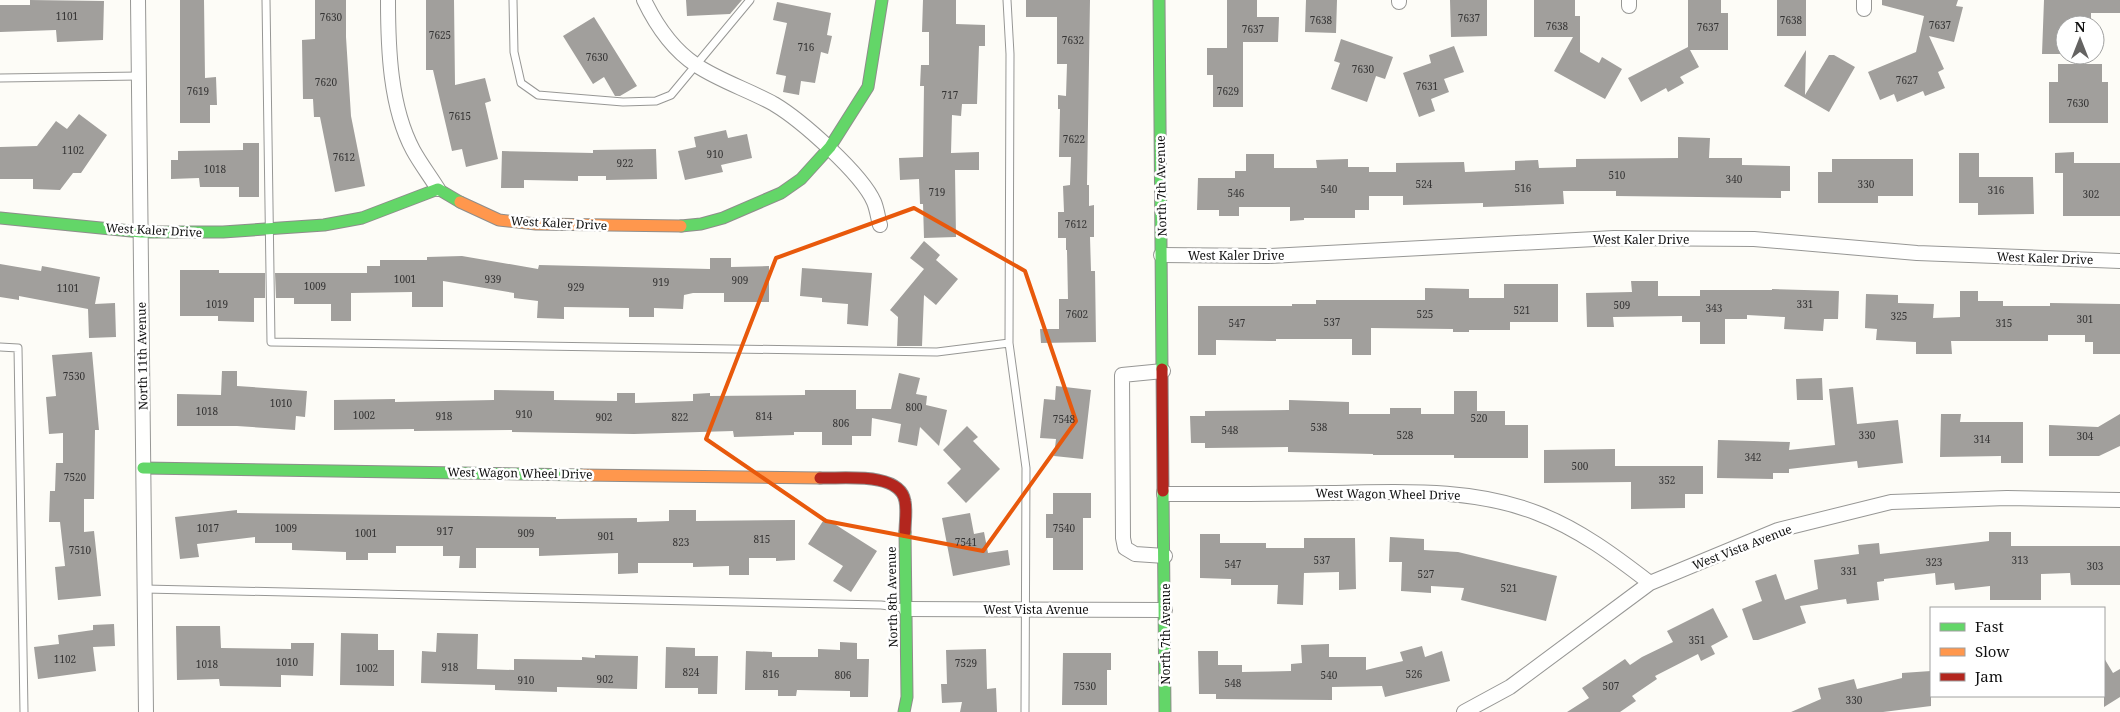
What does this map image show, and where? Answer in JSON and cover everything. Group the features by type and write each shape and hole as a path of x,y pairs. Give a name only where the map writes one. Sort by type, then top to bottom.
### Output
{"street":[{"name":"North 11th Avenue","path":"138,0 146,712"},
{"path":"388,0 388,35 398,112 413,150 438,189"},
{"path":"644,0 652,17 663,32 680,52 696,65 776,105 830,148 864,185 874,202 880,225"},
{"name":"West Kaler Drive","path":"0,218 141,232 223,232 270,229 324,225 362,218 438,189 472,209 499,220 536,224 672,227 723,218 781,193 801,178 830,148 868,87 882,0"},
{"name":"North 7th Avenue","path":"1159,0 1165,712"},
{"name":"West Kaler Drive","path":"1162,254 1268,256 1623,238 1754,240 1917,253 2120,261"},
{"path":"1163,371 1122,375 1123,538 1125,548 1135,554 1164,556"},
{"name":"West Wagon Wheel Drive","path":"143,468 871,478 896,485"},
{"name":"North 8th Avenue","path":"896,485 902,490 905,500 907,697 904,712"},
{"name":"West Wagon Wheel Drive","path":"1164,494 1414,492 1478,496 1537,513 1579,533 1618,558 1650,583"},
{"name":"West Vista Avenue","path":"1464,712 1510,687 1650,583 1778,530 1890,502 2007,498 2120,500"},
{"name":"West Vista Avenue","path":"906,608 1165,610"}],"lane":[{"path":"266,0 271,342 937,352 1009,343"},
{"path":"513,0 514,52 521,83 538,95 623,102 656,101 671,95 750,0"},
{"path":"1007,0 1010,54 1009,343 1026,468 1025,712"},
{"path":"0,78 139,76"},
{"path":"0,347 18,348 24,712"},
{"path":"145,589 906,608"}],"highlighted area":[{"path":"914,208 1025,271 1076,421 983,551 826,521 706,439 776,258"}],"building":[{"path":"30,0 104,1 103,40 57,42 56,30 0,32 0,5 30,5"},
{"path":"180,0 204,0 205,78 216,77 217,105 210,105 210,123 180,123"},
{"path":"315,0 346,0 346,37 351,116 365,186 335,192 320,117 314,117 313,99 303,99 302,40 315,39"},
{"path":"426,0 454,0 455,85 485,78 491,101 485,103 498,159 466,167 462,149 452,151 433,70 426,70"},
{"path":"686,0 742,0 730,14 687,16"},
{"path":"923,0 956,0 956,24 985,25 985,46 979,46 977,104 962,104 961,116 952,115 951,153 979,152 979,170 955,170 956,237 924,238 923,204 920,204 919,179 900,180 899,158 923,157 924,86 920,86 921,65 929,65 929,32 922,32"},
{"path":"1026,0 1090,0 1087,185 1089,185 1089,206 1094,205 1094,237 1090,237 1091,271 1095,271 1096,342 1041,343 1040,329 1059,329 1059,299 1068,299 1066,238 1058,238 1058,212 1064,212 1063,186 1070,185 1071,157 1059,157 1060,109 1058,109 1058,95 1066,96 1067,64 1057,64 1057,17 1026,17"},
{"path":"1227,0 1257,0 1257,17 1279,17 1278,42 1243,42 1243,107 1213,107 1213,75 1207,75 1207,48 1227,48"},
{"path":"1306,0 1337,0 1336,33 1305,32"},
{"path":"1450,0 1487,0 1487,36 1451,37"},
{"path":"1534,0 1575,0 1575,16 1580,16 1580,52 1599,63 1602,57 1622,69 1605,99 1554,71 1573,37 1534,37"},
{"path":"1688,0 1721,0 1721,13 1728,13 1728,50 1690,50 1699,67 1680,77 1684,83 1668,92 1666,88 1641,102 1628,78 1688,47"},
{"path":"1777,0 1806,0 1806,36 1777,36"},
{"path":"1882,0 1958,0 1956,6 1963,7 1954,42 1929,36 1944,69 1938,72 1945,88 1925,96 1923,91 1897,102 1894,94 1880,100 1868,72 1916,52 1924,16 1882,5"},
{"path":"2044,0 2120,0 2120,13 2055,15 2055,54 2042,54"},
{"path":"777,2 831,13 827,35 832,36 828,54 821,52 815,83 801,81 799,95 783,92 786,76 776,74 787,23 773,20"},
{"path":"594,17 637,86 620,96 615,96 604,77 593,84 563,36"},
{"path":"1341,39 1393,57 1385,79 1376,76 1367,102 1331,89 1340,63 1334,61"},
{"path":"1454,46 1464,72 1444,79 1449,92 1431,99 1435,111 1419,117 1403,73 1431,63 1429,55"},
{"path":"1806,50 1805,95 1829,55 1834,55 1855,67 1829,112 1784,86"},
{"path":"2058,65 2102,65 2102,82 2108,82 2108,123 2049,123 2049,82 2058,82"},
{"path":"79,114 107,135 81,173 73,173 60,190 33,189 33,179 0,179 0,147 37,146 56,121 67,129"},
{"path":"726,130 728,138 747,134 752,158 721,165 723,172 685,180 678,151 696,147 694,137"},
{"path":"1678,137 1710,138 1709,158 1742,158 1742,165 1790,166 1790,191 1781,191 1781,198 1616,196 1616,191 1563,191 1564,204 1483,207 1483,203 1403,205 1403,196 1369,196 1369,210 1355,210 1355,218 1304,218 1304,220 1290,221 1290,207 1239,207 1239,216 1219,216 1219,210 1197,210 1198,178 1235,178 1235,171 1246,171 1246,154 1274,154 1274,168 1317,168 1316,160 1348,159 1348,167 1369,167 1369,172 1396,172 1396,163 1464,162 1465,172 1515,170 1515,161 1538,160 1539,168 1576,167 1576,159 1678,158"},
{"path":"243,143 259,143 259,197 239,197 239,187 200,187 199,178 171,179 171,160 178,160 178,151 243,150"},
{"path":"656,149 657,179 606,180 606,176 578,176 578,181 524,180 524,188 501,188 502,151 593,153 593,150"},
{"path":"2074,152 2074,163 2120,163 2120,216 2063,216 2063,173 2055,173 2055,153"},
{"path":"1959,153 1979,153 1979,177 2033,177 2034,214 1978,215 1978,203 1959,203"},
{"path":"1832,159 1913,159 1913,196 1878,196 1878,203 1818,203 1818,172 1832,172"},
{"path":"924,241 940,255 936,260 958,279 936,305 924,295 922,346 897,346 898,317 890,310 924,269 910,258"},
{"path":"462,256 538,269 539,265 710,269 710,258 731,258 731,267 769,266 769,302 724,302 724,293 693,293 684,295 683,309 654,308 654,317 629,317 629,308 564,307 564,319 537,318 538,301 514,298 514,293 443,281 443,307 412,307 412,292 351,293 351,321 331,321 331,304 294,304 294,298 276,298 275,273 367,273 367,266 380,266 380,260 427,260 427,257"},
{"path":"0,264 41,271 42,266 100,277 95,304 115,303 116,337 89,338 88,309 19,296 19,300 0,297"},
{"path":"802,268 872,273 868,326 847,324 848,304 822,302 822,298 800,296"},
{"path":"180,270 219,270 219,273 265,273 265,298 254,298 254,322 218,321 218,316 180,316"},
{"path":"1631,281 1658,281 1658,296 1700,296 1700,290 1772,289 1839,291 1838,319 1824,319 1823,331 1784,329 1785,317 1747,315 1747,319 1725,319 1725,344 1700,344 1700,322 1682,322 1682,316 1613,317 1614,327 1587,327 1586,293 1632,292"},
{"path":"1504,284 1558,284 1558,322 1510,322 1510,330 1469,330 1469,332 1453,332 1453,329 1371,328 1371,355 1352,355 1352,339 1276,339 1276,341 1216,340 1216,355 1198,355 1198,306 1292,306 1292,304 1316,304 1316,300 1425,300 1425,288 1469,289 1469,298 1504,298"},
{"path":"1960,291 1978,291 1978,301 2003,301 2003,306 2050,306 2050,303 2120,304 2120,354 2093,354 2093,342 2085,342 2085,335 2048,335 2048,341 1951,341 1952,354 1916,354 1916,342 1876,340 1877,329 1865,328 1866,294 1898,295 1898,303 1934,304 1933,318 1960,317"},
{"path":"92,352 99,430 95,430 94,499 84,499 84,532 94,531 101,596 58,600 55,567 65,566 60,522 49,522 50,491 55,491 56,463 63,463 63,433 49,434 46,397 56,396 52,355"},
{"path":"222,371 237,371 237,386 307,391 305,417 296,416 295,430 237,426 177,426 177,394 221,395"},
{"path":"899,373 920,378 916,394 927,396 926,405 947,410 939,446 920,427 917,446 898,442 901,424 872,418 871,436 852,436 852,445 822,445 822,432 794,432 794,435 734,437 733,431 634,434 512,432 512,430 334,430 334,400 395,399 395,402 494,400 494,390 554,391 554,400 617,401 617,393 635,393 635,403 693,401 693,394 710,393 710,396 805,395 805,390 856,390 856,409 891,409"},
{"path":"1822,378 1823,400 1797,400 1796,379"},
{"path":"1056,386 1091,390 1083,459 1054,456 1056,439 1040,438 1044,399 1055,400"},
{"path":"1853,387 1857,424 1898,420 1903,463 1858,468 1857,461 1789,469 1789,473 1773,473 1773,479 1717,478 1718,440 1790,442 1789,450 1835,445 1829,389"},
{"path":"1454,391 1477,391 1477,411 1505,411 1505,425 1528,425 1528,458 1454,458 1454,455 1288,452 1288,447 1205,448 1205,443 1191,443 1190,416 1205,416 1205,411 1289,410 1289,400 1349,402 1349,414 1390,414 1390,408 1421,408 1421,414 1454,414"},
{"path":"1941,414 1961,414 1960,422 2023,422 2023,463 2001,463 2001,456 1940,457"},
{"path":"2120,414 2120,446 2099,456 2049,456 2049,425 2098,427"},
{"path":"967,426 978,437 973,441 1000,469 966,503 947,483 961,469 943,450"},
{"path":"1615,449 1615,466 1703,466 1703,494 1685,494 1685,508 1631,509 1631,482 1544,483 1544,450"},
{"path":"1053,493 1091,493 1091,518 1083,518 1083,570 1053,570 1053,538 1046,538 1046,514 1053,514"},
{"path":"237,510 237,513 556,517 556,519 637,518 637,522 669,521 669,510 696,510 696,521 795,520 795,560 776,561 776,558 749,558 749,575 729,575 729,566 693,567 693,563 638,563 638,573 618,574 618,553 539,556 539,548 476,548 476,568 459,568 460,556 443,556 443,546 396,546 396,553 368,553 368,560 346,560 346,552 292,550 292,543 255,543 255,537 197,544 199,557 180,559 175,517"},
{"path":"970,513 974,534 984,532 988,553 1008,550 1010,565 953,576 942,518"},
{"path":"825,518 877,551 851,592 833,581 843,566 808,544"},
{"path":"1989,532 2011,532 2011,546 2120,546 2120,585 2071,585 2070,573 2041,574 2041,600 1990,600 1990,586 1955,590 1954,583 1936,585 1935,573 1884,579 1884,581 1877,582 1879,600 1847,604 1846,599 1800,606 1806,623 1758,640 1753,640 1742,609 1762,601 1755,581 1776,574 1785,600 1818,589 1814,560 1859,554 1858,545 1879,543 1880,554 1989,541"},
{"path":"1200,534 1220,534 1220,543 1266,543 1266,548 1304,548 1304,538 1355,538 1356,589 1339,590 1339,572 1304,573 1303,605 1277,604 1278,585 1231,585 1231,579 1200,578"},
{"path":"1390,537 1424,539 1424,550 1458,552 1557,576 1546,621 1461,600 1464,588 1431,586 1431,593 1401,591 1402,562 1389,562"},
{"path":"1713,608 1728,637 1711,646 1715,654 1701,661 1698,654 1655,676 1657,679 1632,696 1636,701 1620,712 1567,712 1589,698 1582,688 1625,659 1630,665 1673,642 1667,631"},
{"path":"114,624 115,646 93,647 96,671 38,679 34,647 59,644 58,635 93,630 93,625"},
{"path":"176,626 220,626 221,648 291,649 291,643 314,643 313,676 281,675 281,687 220,686 219,679 177,680"},
{"path":"341,633 378,634 378,650 394,650 394,686 340,685"},
{"path":"437,633 478,634 477,669 514,670 514,659 582,660 582,657 595,658 595,655 638,656 637,689 557,687 557,692 495,690 495,685 421,683 422,651 436,652"},
{"path":"840,642 857,643 857,659 869,659 868,697 850,697 850,691 797,690 796,696 778,696 778,690 745,690 746,651 772,652 772,657 818,657 818,649 840,650"},
{"path":"1329,644 1329,657 1366,657 1366,670 1403,661 1400,652 1422,646 1425,657 1442,651 1450,681 1385,697 1382,686 1332,687 1332,700 1216,699 1216,694 1199,694 1198,651 1218,651 1218,665 1242,665 1242,672 1291,671 1291,664 1302,663 1301,645"},
{"path":"666,647 695,648 695,656 718,656 717,694 698,694 698,688 665,688"},
{"path":"986,649 987,689 996,688 997,712 960,712 962,702 942,703 941,684 947,684 946,650"},
{"path":"1063,653 1111,653 1111,670 1107,670 1107,705 1062,705"},
{"path":"2105,660 2113,673 2120,669 2120,697 2104,707"},
{"path":"1930,671 1931,706 1883,712 1791,712 1821,699 1818,688 1854,679 1857,689 1902,678 1902,673"}],"traffic: fast":[{"path":"681,226 701,224 723,218 781,193 801,179 830,147 868,87 882,0"},
{"path":"1159,0 1162,369"},
{"path":"0,218 141,232 223,232 324,225 362,218 438,189 460,202"},
{"path":"143,468 581,475"},
{"path":"1163,491 1165,712"},
{"path":"904,712 907,697 905,532"}],"traffic: slow":[{"path":"460,202 499,220 536,224 681,226"},
{"path":"581,475 820,478"}],"traffic: jam":[{"path":"1162,369 1163,491"},
{"path":"820,478 869,479 893,485 901,491 905,501 905,532"}]}
